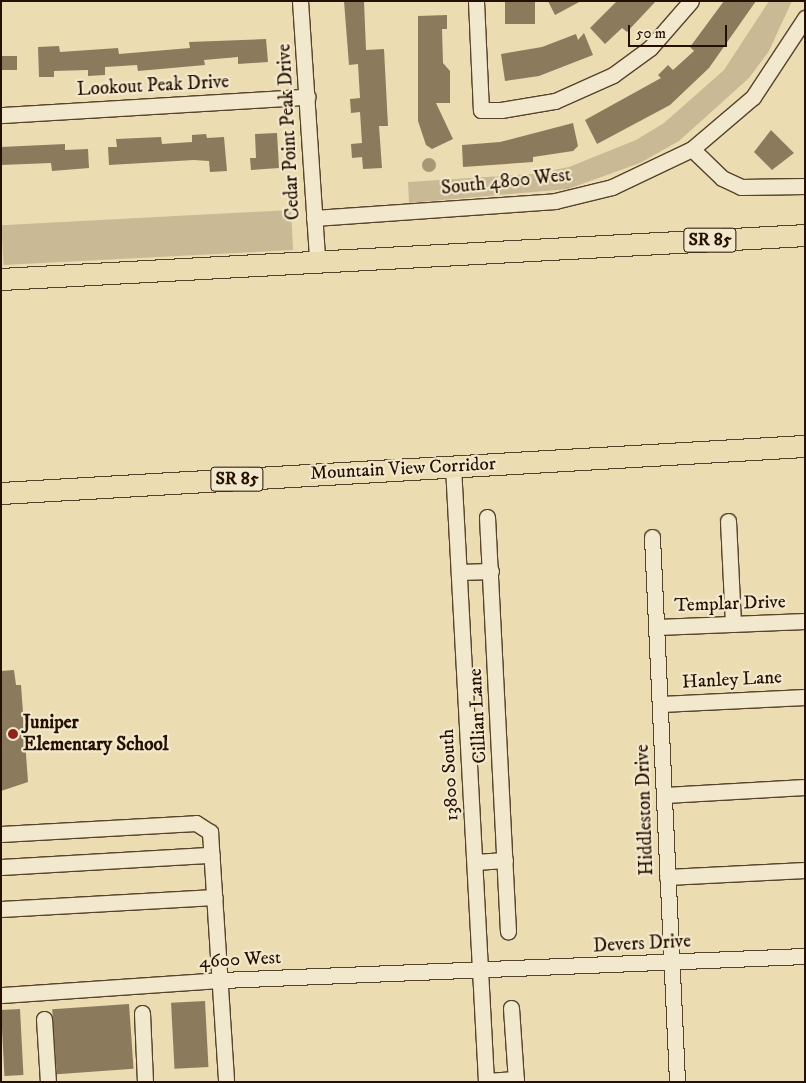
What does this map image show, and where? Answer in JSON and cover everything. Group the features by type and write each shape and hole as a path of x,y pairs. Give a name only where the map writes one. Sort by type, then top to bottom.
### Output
{"highway":[{"name":"SR 85","path":"1,279 805,234"},
{"name":"Mountain View Corridor","path":"1,493 805,446"}],"street":[{"name":"Cedar Point Peak Drive","path":"300,1 316,260"},
{"path":"476,1 481,110 537,105 593,86 650,48 691,1"},
{"name":"South 4800 West","path":"314,218 555,200 612,186 692,149 753,98 805,18"},
{"name":"Lookout Peak Drive","path":"1,115 307,98"},
{"path":"692,149 722,178 740,187 805,186"},
{"name":"13800 South","path":"453,466 486,1081"},
{"name":"Cillian Lane","path":"487,516 508,931"},
{"path":"728,520 733,624"},
{"name":"Hiddleston Drive","path":"652,537 665,795 670,963 677,1082"},
{"path":"459,572 491,570"},
{"name":"Templar Drive","path":"657,627 805,622"},
{"name":"Hanley Lane","path":"661,704 805,697"},
{"path":"665,795 805,787"},
{"path":"1,834 196,823 210,832 222,980 226,1082"},
{"path":"1,867 212,855"},
{"path":"474,862 505,860"},
{"path":"667,877 805,870"},
{"path":"1,909 215,897"},
{"name":"Devers Drive","path":"480,971 805,956"},
{"name":"4600 West","path":"1,995 222,980 480,971"},
{"path":"486,1081 516,1081 512,1008"},
{"path":"142,1013 145,1082"},
{"path":"44,1019 48,1082"}],"shaded area":[{"path":"769,1 792,1 769,51 749,78 679,141 640,163 568,189 409,203 408,182 533,174 569,167 636,140 664,123 724,70"},
{"path":"426,158 432,158 436,165 432,172 426,172 422,168 422,162"},
{"path":"291,210 293,250 3,265 1,225"}],"building":[{"path":"344,1 364,1 366,50 384,49 388,126 379,126 382,168 363,169 362,157 352,158 351,144 362,143 360,112 351,113 350,99 360,98 358,64 349,65"},
{"path":"505,1 535,1 535,24 505,24"},
{"path":"548,1 581,1 555,15"},
{"path":"617,1 656,1 627,32 622,28 605,44 590,28"},
{"path":"724,1 756,1 709,68 670,105 597,144 585,120 661,78 658,75 668,65 673,70 694,51 690,47"},
{"path":"447,15 447,29 442,29 443,63 450,71 450,103 436,103 453,139 432,149 426,145 418,121 418,16"},
{"path":"584,33 593,55 539,76 505,81 501,54 542,47 576,34 578,40"},
{"path":"266,39 268,62 238,64 238,57 204,60 205,65 138,71 137,65 105,67 105,75 88,76 88,70 54,71 54,77 39,77 38,47 59,46 60,52 118,48 119,54 190,48 189,42"},
{"path":"1,56 17,56 17,70 1,70"},
{"path":"573,123 578,146 573,151 533,157 533,162 463,167 462,145 500,142"},
{"path":"771,130 794,153 772,170 754,152"},
{"path":"277,133 279,168 251,170 250,158 256,158 255,134"},
{"path":"206,134 207,138 224,137 227,171 210,172 209,161 194,160 109,165 108,147 117,147 116,139 161,137 162,144 192,142 192,135"},
{"path":"65,144 65,150 88,149 89,168 52,171 51,163 1,165 1,147"},
{"name":"Juniper Elementary School","path":"14,670 16,685 21,685 28,782 1,791 1,671"},
{"path":"205,1001 208,1067 175,1069 171,1003"},
{"path":"129,1004 134,1069 57,1074 52,1009"},
{"path":"20,1009 23,1075 4,1076 1,1010"}],"place":[{"name":"Juniper Elementary School","path":"13,734"}]}
